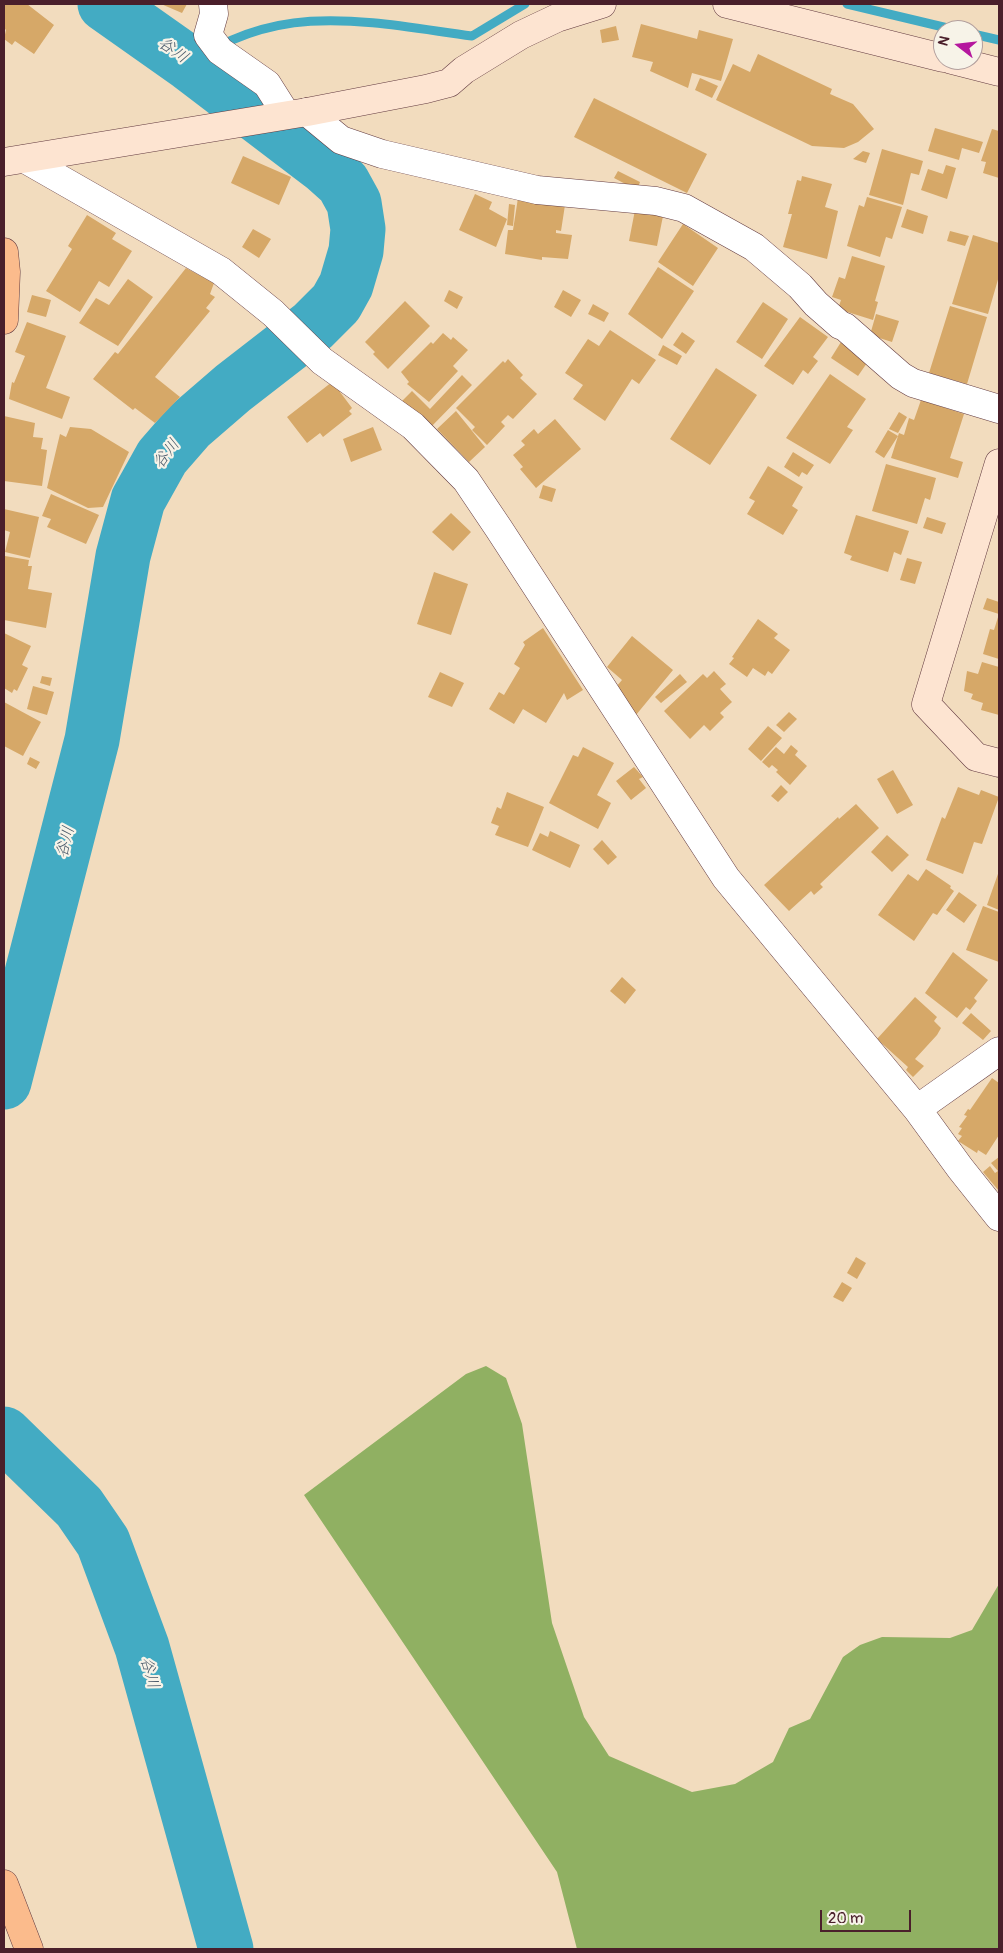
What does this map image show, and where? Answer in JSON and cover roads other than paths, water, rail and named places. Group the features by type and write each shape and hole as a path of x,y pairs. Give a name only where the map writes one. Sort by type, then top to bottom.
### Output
{"main road":[{"path":"4,252 6,272 4,320"},
{"path":"4,1884 29,1949"}],"street":[{"path":"213,4 214,43 266,84 292,113 341,140 382,154 537,190 656,201 684,208 761,253 800,286 816,304 901,376 913,383 999,409"},
{"path":"14,161 209,128 449,83 464,70 520,34 557,18 602,4"},
{"path":"727,4 933,56"},
{"path":"983,68 999,72"},
{"path":"14,161 221,271 273,313 322,362 413,426 466,480 726,878 917,1109 999,1217"},
{"path":"999,463 926,704 976,757 999,763"},
{"path":"917,1109 999,1051"}],"waterway":[{"name":"谷川","path":"4,1082 92,740 123,556 138,500 162,457 189,426 233,388 313,326 336,303 346,285 356,251 358,229 354,203 343,183 324,166 190,64 105,4"},
{"path":"190,64 224,44 257,31 291,23 325,21 360,22 472,36 525,4"},
{"path":"847,4 933,25"},
{"path":"983,36 999,40"},
{"name":"谷川","path":"4,1434 79,1507 103,1542 142,1647 226,1949"}]}
